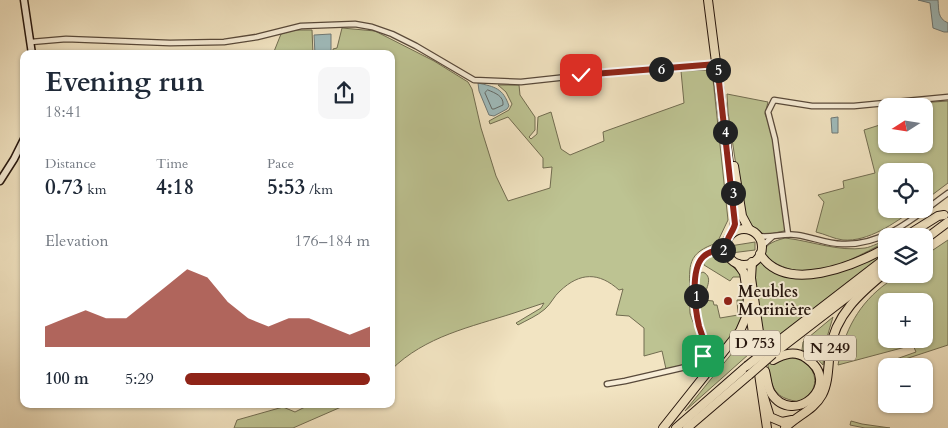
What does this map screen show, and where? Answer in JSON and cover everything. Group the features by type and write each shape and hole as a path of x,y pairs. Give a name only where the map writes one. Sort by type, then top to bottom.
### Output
{"main road":[{"path":"24,0 32,50"},
{"path":"708,0 722,99 742,216 749,229 758,236 764,260 776,268 807,275 849,265 878,252"},
{"path":"722,99 735,216 733,232 727,240 726,249 730,258 743,265 752,262 761,250"},
{"path":"0,181 20,147"},
{"path":"919,228 938,216 947,217"},
{"path":"929,228 947,217"},
{"path":"933,231 947,217"},
{"path":"733,232 740,229 749,229"},
{"name":"D 753","path":"752,262 751,278 772,428"},
{"name":"D 753","path":"738,264 744,273 748,295 767,428"},
{"name":"N 249","path":"687,428 878,265"},
{"name":"N 249","path":"676,428 747,366 773,354 878,273"},
{"name":"N 249","path":"785,428 792,420 814,406 823,393 831,343 841,317 854,300 878,279"},
{"path":"663,428 740,331 747,315 748,295"},
{"name":"N 249","path":"765,371 771,394 786,405 796,406 803,404 817,393 820,378 815,365 803,356 794,353 773,354"},
{"path":"762,391 770,418 777,421 792,420"}],"street":[{"path":"31,42 74,40 170,43 224,42 257,38 301,26 355,24 372,27 392,34 474,80 521,82 622,71 717,64"},
{"path":"788,234 775,139 768,112 774,100 812,106 854,106 948,97"},
{"path":"758,236 773,237 788,234 841,244 867,242 881,238 906,224 948,193"},
{"path":"761,250 773,237"},
{"path":"607,384 625,382 690,366 701,359 705,346 696,310 696,272 700,260 704,256 726,249"}],"green space":[{"path":"342,28 375,31 434,61 468,82 472,89 481,128 496,176 508,201 550,188 552,167 543,168 543,158 508,117 490,124 489,121 509,110 512,104 506,92 498,85 519,85 520,95 535,117 535,130 529,137 531,139 537,134 538,117 551,112 561,149 570,155 604,141 603,132 684,103 681,71 712,70 728,220 717,243 700,251 692,261 690,268 690,311 701,347 698,357 688,364 666,369 662,351 644,356 644,328 629,316 616,315 623,289 619,290 612,284 597,277 590,277 575,280 567,285 545,309 518,325 516,323 541,308 544,303 449,334 419,349 395,366 395,50 333,50 337,48"},
{"path":"293,30 312,30 313,50 275,50 281,34"},
{"path":"727,94 768,102 765,114 774,145 786,226 784,231 763,234 747,222 738,179"},
{"path":"948,101 948,183 933,194 933,163 878,163 878,218 900,218 885,228 878,228 878,232 871,235 852,240 836,239 816,232 824,202 818,195 844,188 843,181 875,173 864,130 878,126 878,153 933,153 933,102"},
{"path":"785,238 845,249 865,248 878,243 878,246 838,265 808,272 788,268 770,260 765,254 765,248"},
{"path":"948,240 948,345 908,358 899,358 916,352 914,348 933,348 933,293 878,293 878,348 902,348 838,365 844,341 854,319 868,299 887,283 933,283 933,250"},
{"path":"755,242 755,250 731,253 730,246"},
{"path":"719,253 742,276 746,310 744,320 713,362 706,361 705,341 698,301 699,274 703,272 709,281 704,300 713,301 714,305 717,305 720,318 738,315 737,300 743,300 741,277 733,277 730,281 704,265 703,260 709,255"},
{"path":"878,256 878,259 769,343 774,362 786,358 796,359 805,363 811,369 814,377 814,386 809,395 799,402 786,399 772,385 753,270 762,261 773,270 818,277 843,271"},
{"path":"833,317 825,344 823,365 812,353 802,350 803,342"},
{"path":"742,341 750,344 749,354 685,411"},
{"path":"279,408 295,412 303,408 339,408 293,428 234,428 237,420"},
{"path":"851,421 890,428 865,428 850,425"}],"water":[{"path":"918,0 938,0 939,13 942,19 948,23 948,32 933,28 930,3"},
{"path":"331,34 331,50 315,50 314,35"},
{"path":"478,83 498,89 507,100 509,106 507,109 494,116 489,115 479,91"},
{"path":"838,117 838,133 832,133 831,118"}],"place":[{"name":"Meubles Morinière","path":"728,301"}],"route":[{"path":"581,75 717,64 735,224 733,232 727,240 726,249 704,256 700,260 696,272 696,310 705,346 703,356"}]}
